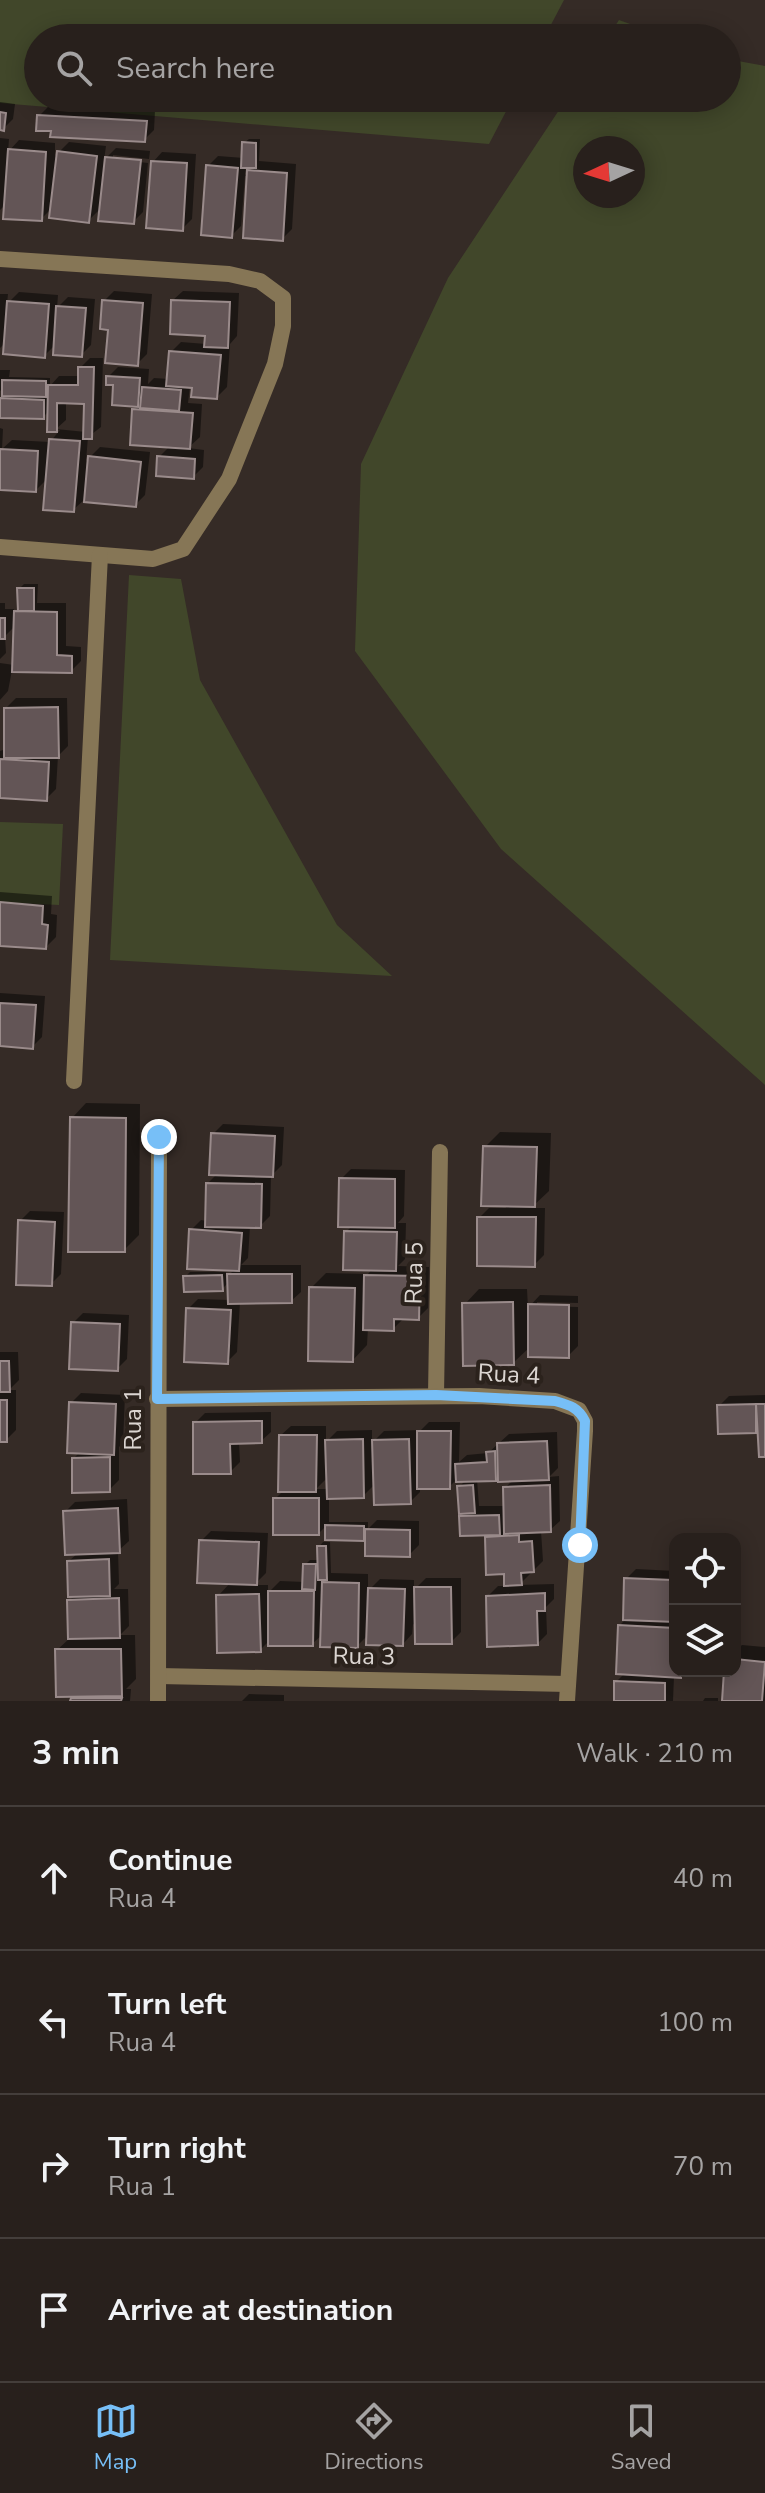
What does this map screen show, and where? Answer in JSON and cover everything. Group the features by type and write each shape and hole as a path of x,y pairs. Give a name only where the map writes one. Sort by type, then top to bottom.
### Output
{"street":[{"path":"0,259 229,274 260,281 283,298 283,326 275,364 247,436 229,479 183,549 153,559 0,547"},
{"path":"74,1081 100,555"},
{"name":"Rua 1","path":"158,1701 159,1137"},
{"name":"Rua 5","path":"436,1395 440,1152"},
{"name":"Rua 4","path":"157,1399 436,1395 555,1401 579,1410 585,1421 580,1545 568,1692"},
{"name":"Rua 3","path":"159,1676 568,1692"}],"green space":[{"path":"0,0 564,0 551,24 24,24 24,105 0,103"},
{"path":"741,62 765,66 765,1085 501,849 355,651 361,464 448,278 558,112 741,112"},
{"path":"107,112 506,112 489,144"},
{"path":"129,575 181,579 200,680 337,925 392,976 110,960"},
{"path":"0,822 63,824 59,905 0,902"}],"building":[{"path":"0,112 6,113 4,131 0,130"},
{"path":"37,115 147,121 145,142 50,137 51,131 36,131"},
{"path":"242,142 256,143 256,168 241,168"},
{"path":"8,149 46,152 42,221 3,219"},
{"path":"57,151 97,156 89,223 49,218"},
{"path":"105,157 141,160 134,224 98,221"},
{"path":"151,161 187,163 183,231 146,228"},
{"path":"206,165 238,168 232,238 201,235"},
{"path":"247,170 287,173 283,241 243,238"},
{"path":"102,300 143,303 138,366 105,363 108,330 100,329"},
{"path":"171,300 230,302 228,348 204,347 205,336 170,334"},
{"path":"7,301 49,304 45,358 3,354"},
{"path":"56,306 86,308 82,357 53,355"},
{"path":"169,351 221,355 217,399 191,397 192,388 166,386"},
{"path":"78,367 94,367 92,439 83,439 84,404 57,403 57,432 47,432 48,385 78,385"},
{"path":"106,376 140,378 138,407 112,405 113,385 106,385"},
{"path":"2,380 46,381 46,397 2,396"},
{"path":"142,387 181,390 179,411 140,408"},
{"path":"0,398 44,400 44,419 0,418"},
{"path":"132,409 193,413 190,449 130,445"},
{"path":"49,439 80,441 74,512 43,510"},
{"path":"0,449 38,451 36,492 0,490"},
{"path":"88,456 141,462 136,507 84,502"},
{"path":"157,456 195,459 194,479 156,476"},
{"path":"17,588 34,588 34,611 18,611"},
{"path":"14,611 57,612 57,655 72,656 72,673 12,672"},
{"path":"0,618 5,618 5,639 0,639"},
{"path":"58,707 59,758 4,758 4,708"},
{"path":"0,759 49,762 47,801 0,798"},
{"path":"0,902 43,906 42,924 48,925 46,949 0,946"},
{"path":"0,1003 36,1005 33,1049 0,1046"},
{"path":"70,1117 126,1118 125,1252 68,1252"},
{"path":"211,1133 275,1136 273,1177 209,1175"},
{"path":"483,1146 537,1147 535,1207 481,1206"},
{"path":"339,1178 395,1179 395,1228 338,1227"},
{"path":"206,1183 262,1184 261,1228 205,1227"},
{"path":"477,1217 536,1217 535,1267 477,1266"},
{"path":"18,1220 55,1222 52,1286 16,1285"},
{"path":"189,1229 242,1233 239,1271 187,1269"},
{"path":"344,1231 397,1232 396,1271 343,1270"},
{"path":"227,1274 292,1274 292,1303 228,1304"},
{"path":"222,1275 223,1291 184,1292 183,1276"},
{"path":"364,1275 420,1276 419,1320 394,1319 394,1331 363,1330"},
{"path":"309,1287 355,1288 353,1362 308,1361"},
{"path":"513,1302 514,1365 463,1366 462,1303"},
{"path":"528,1304 569,1305 569,1358 528,1357"},
{"path":"186,1308 231,1310 228,1364 184,1362"},
{"path":"71,1322 120,1324 118,1371 69,1369"},
{"path":"0,1361 9,1361 10,1392 0,1392"},
{"path":"0,1400 7,1400 7,1442 0,1442"},
{"path":"69,1402 116,1404 114,1455 67,1453"},
{"path":"756,1404 765,1404 765,1457 759,1457"},
{"path":"756,1404 756,1433 718,1434 717,1405"},
{"path":"262,1421 262,1443 230,1444 231,1474 193,1474 193,1422"},
{"path":"417,1431 451,1431 450,1489 417,1489"},
{"path":"279,1435 317,1435 316,1492 278,1492"},
{"path":"363,1439 364,1498 327,1499 325,1440"},
{"path":"409,1439 411,1504 374,1505 372,1440"},
{"path":"547,1441 549,1480 498,1482 497,1443"},
{"path":"495,1451 496,1481 456,1482 455,1464 487,1462 486,1452"},
{"path":"110,1457 110,1492 72,1493 72,1458"},
{"path":"473,1485 475,1513 459,1514 457,1486"},
{"path":"550,1485 551,1532 504,1534 503,1487"},
{"path":"273,1498 319,1498 319,1535 273,1535"},
{"path":"118,1508 120,1553 65,1555 63,1511"},
{"path":"499,1515 500,1535 460,1536 459,1516"},
{"path":"325,1525 364,1526 364,1541 325,1540"},
{"path":"365,1529 410,1530 410,1557 365,1556"},
{"path":"519,1535 519,1542 532,1541 534,1572 521,1573 522,1585 504,1586 504,1574 486,1575 485,1537"},
{"path":"199,1540 259,1542 257,1585 197,1583"},
{"path":"317,1546 326,1546 327,1580 318,1580"},
{"path":"109,1559 110,1596 68,1597 67,1561"},
{"path":"303,1564 316,1564 315,1590 302,1589"},
{"path":"624,1578 669,1580 669,1622 623,1620"},
{"path":"322,1582 359,1583 358,1648 320,1647"},
{"path":"414,1587 451,1587 452,1644 415,1644"},
{"path":"368,1588 405,1589 403,1646 366,1645"},
{"path":"268,1591 314,1591 313,1646 268,1646"},
{"path":"545,1593 545,1611 537,1611 538,1645 487,1647 486,1596"},
{"path":"259,1594 261,1652 217,1653 216,1595"},
{"path":"119,1598 120,1638 68,1639 67,1600"},
{"path":"618,1625 669,1628 669,1677 681,1678 616,1674"},
{"path":"55,1649 121,1649 122,1696 56,1697"},
{"path":"741,1660 765,1662 762,1701 722,1701 724,1677 741,1677"},
{"path":"614,1681 665,1683 665,1701 614,1701"},
{"path":"71,1698 122,1698 121,1701 70,1701"}],"route":[{"path":"159,1137 157,1399 436,1395 568,1404 579,1410 585,1421 580,1545"}]}
